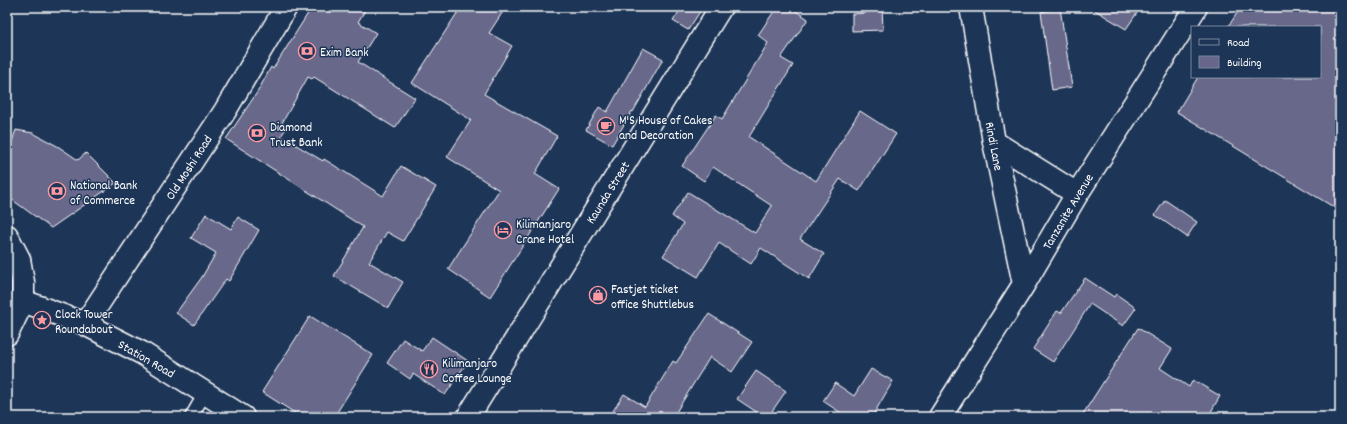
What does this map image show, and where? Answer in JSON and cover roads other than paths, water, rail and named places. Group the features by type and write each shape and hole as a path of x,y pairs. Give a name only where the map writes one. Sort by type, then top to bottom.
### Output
{"street":[{"name":"Old Moshi Road","path":"85,324 225,111 286,7"},
{"name":"Kaunda Street","path":"468,417 721,7"},
{"name":"Rindi Lane","path":"971,7 994,142 1024,284"},
{"name":"Tanzanite Avenue","path":"940,417 1024,284 1077,194 1196,7"},
{"path":"994,142 1077,194"},
{"path":"7,236 19,259 23,282 23,301 7,334"},
{"name":"Station Road","path":"23,301 85,324 142,353 243,417"}],"lane":[{"path":"191,417 205,393"}],"place":[{"name":"Exim Bank","path":"307,51"},
{"name":"M'S House of Cakes and Decoration","path":"606,126"},
{"name":"Diamond Trust Bank","path":"257,133"},
{"name":"National Bank of Commerce","path":"57,191"},
{"name":"Kilimanjaro Crane Hotel","path":"503,230"},
{"name":"Fastjet ticket office Shuttlebus","path":"598,295"},
{"name":"Clock Tower Roundabout","path":"42,320"},
{"name":"Kilimanjaro Coffee Lounge","path":"429,369"}]}
